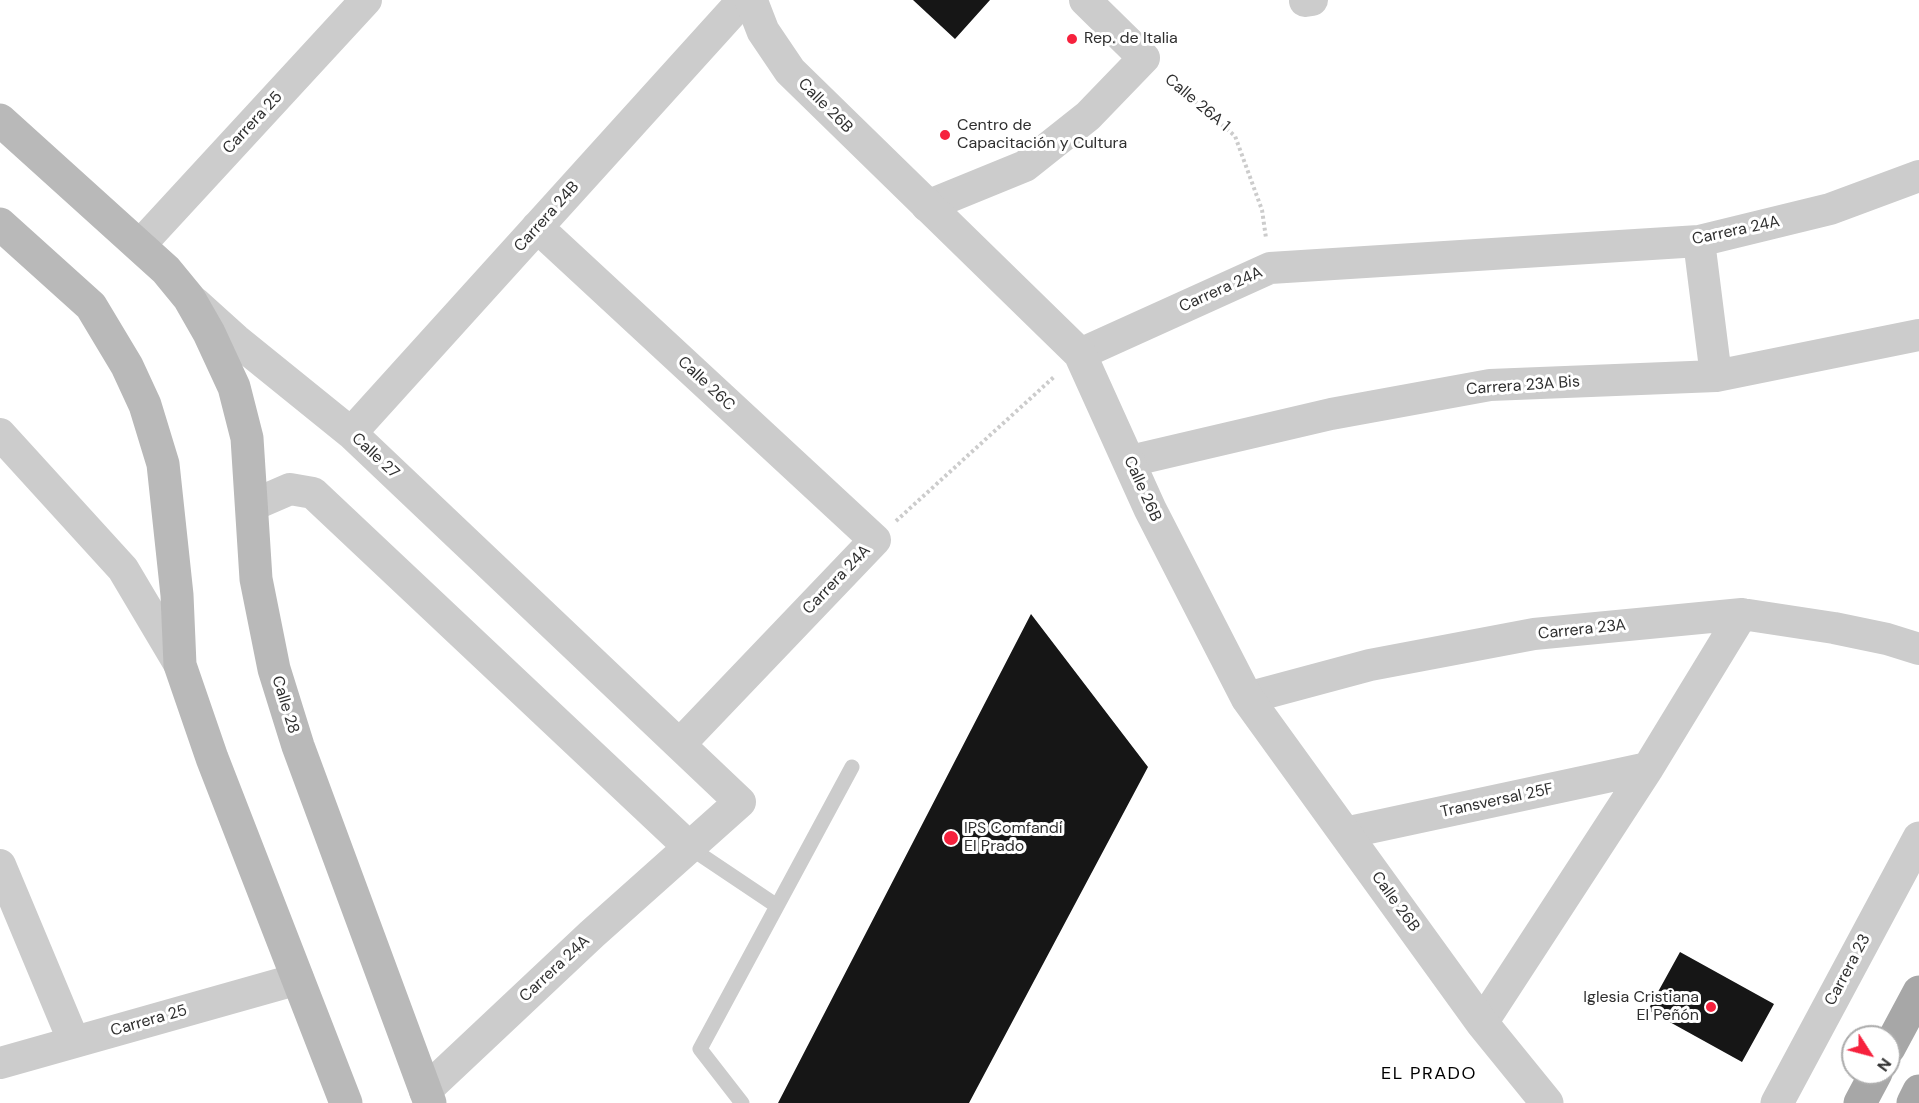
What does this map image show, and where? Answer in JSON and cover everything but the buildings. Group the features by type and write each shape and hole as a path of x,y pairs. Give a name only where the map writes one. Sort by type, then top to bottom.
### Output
{"main road":[{"name":"Calle 27","path":"0,120 140,245 166,270 189,298"},
{"path":"0,224 91,306 127,366 145,405 163,464 177,595 180,665 212,758 346,1103"},
{"name":"Calle 28","path":"189,298 209,333 234,387 247,438 256,579 274,669 298,747 428,1097"},
{"path":"1901,1026 1919,992"},
{"path":"1860,1103 1870,1085"},
{"path":"1912,1103 1919,1091"}],"street":[{"name":"Carrera 25","path":"140,245 366,0"},
{"name":"Carrera 24B","path":"351,433 742,0"},
{"name":"Calle 26B","path":"751,0 763,31 790,71 1080,354 1150,509 1247,698 1482,1023 1548,1103"},
{"path":"927,206 1025,166 1088,116 1144,58 1085,0"},
{"name":"Carrera 24A","path":"1080,354 1270,268 1699,241 1830,209 1919,176"},
{"name":"Calle 26C","path":"537,227 875,540"},
{"path":"1699,241 1716,376"},
{"name":"Calle 27","path":"189,298 236,340 351,433 740,802"},
{"name":"Carrera 23A Bis","path":"1130,461 1331,414 1490,385 1716,376 1919,335"},
{"path":"0,434 123,569 180,665"},
{"path":"253,505 290,489 313,493 689,847"},
{"name":"Carrera 24A","path":"680,744 875,540"},
{"path":"1482,1023 1648,768 1742,614"},
{"name":"Carrera 23A","path":"1247,698 1370,665 1534,634 1742,614 1845,630 1919,649"},
{"name":"Transversal 25F","path":"1345,833 1648,768"},
{"name":"Carrera 24A","path":"428,1097 592,934 740,802"},
{"name":"Carrera 23","path":"1777,1103 1919,838"},
{"path":"0,865 74,1042"},
{"name":"Carrera 25","path":"0,1063 298,979"}],"lane":[{"path":"742,1103 700,1049 852,767"},
{"path":"689,847 777,906"}],"path":[{"name":"Calle 26A 1","path":"1144,58 1235,136 1262,210 1270,268"},
{"name":"Carrera 24A","path":"875,540 1080,354"}],"place":[{"name":"Rep. de Italia","path":"1072,39"},
{"name":"Centro de Capacitación y Cultura","path":"945,135"},
{"name":"IPS Comfandi El Prado","path":"951,838"},
{"name":"Iglesia Cristiana El Peñón","path":"1711,1007"}],"district":[{"name":"EL PRADO","path":"1429,1074"}]}
